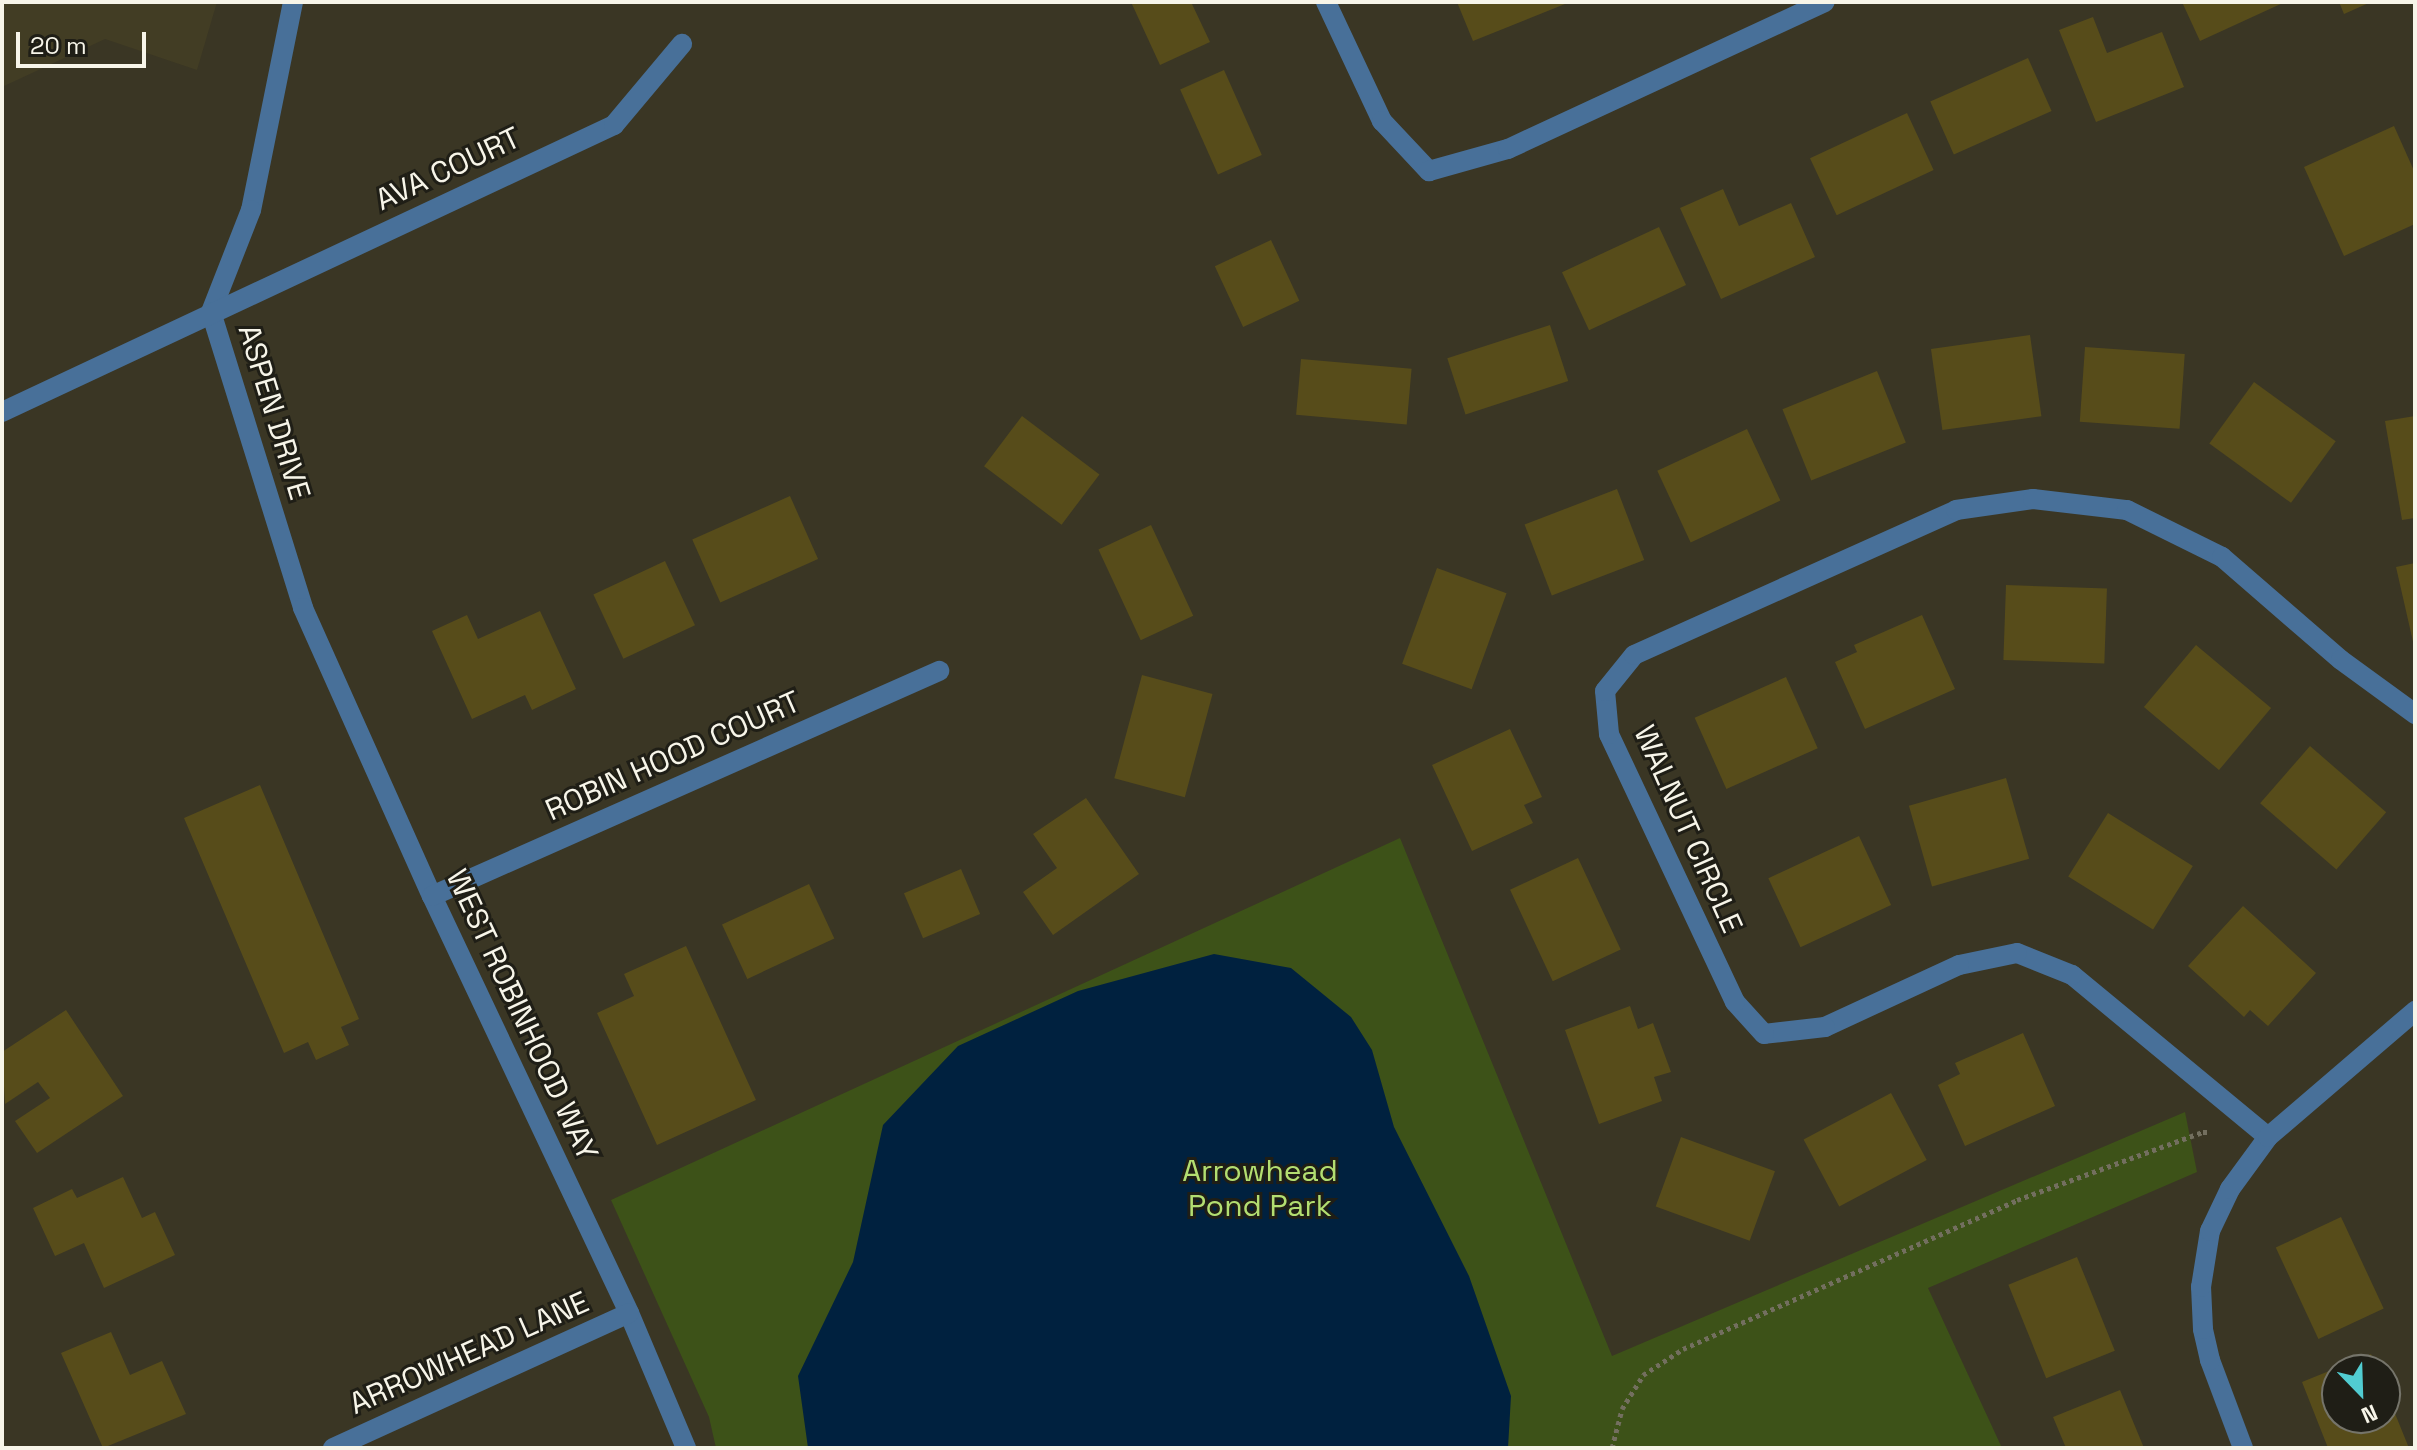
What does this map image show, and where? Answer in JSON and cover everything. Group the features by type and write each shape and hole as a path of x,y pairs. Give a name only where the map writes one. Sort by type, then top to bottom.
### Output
{"street":[{"name":"ASPEN DRIVE","path":"293,2 251,210 211,312 303,608"},
{"path":"1326,2 1382,121 1429,171 1508,149 1825,2"},
{"name":"AVA COURT","path":"2,412 614,125 682,44"},
{"name":"WALNUT CIRCLE","path":"2268,1137 2072,975 2017,953 1959,965 1825,1027 1764,1034 1735,1002 1609,734 1605,691 1634,655 1942,516 1956,510 2033,499 2127,510 2222,557 2341,660 2415,714"},
{"name":"WEST ROBINHOOD WAY","path":"303,608 432,896 629,1313 686,1448"},
{"name":"ROBIN HOOD COURT","path":"432,896 939,671"},
{"path":"2243,1448 2210,1360 2203,1329 2201,1287 2210,1231 2230,1189 2268,1137 2415,1011"},
{"name":"ARROWHEAD LANE","path":"333,1448 629,1313"}],"path":[{"path":"1612,1448 1622,1409 1643,1375 1683,1349 2017,1200 2203,1132 2268,1137"}],"shaded area":[{"path":"2,2 217,2 197,70 105,39 2,87"}],"green space":[{"name":"Arrowhead Pond Park","path":"1400,838 1612,1356 2185,1112 2197,1172 1928,1288 2002,1448 716,1448 709,1417 611,1200"}],"water":[{"path":"1214,954 1291,968 1351,1017 1372,1050 1394,1127 1469,1276 1511,1396 1508,1448 808,1448 798,1376 853,1262 883,1125 958,1046 1078,991"}],"building":[{"path":"1131,2 1191,2 1210,42 1160,65"},
{"path":"1457,2 1570,2 1473,41"},
{"path":"2182,2 2285,2 2200,41"},
{"path":"2339,2 2371,2 2344,14"},
{"path":"2093,17 2107,53 2162,32 2184,87 2096,122 2059,30"},
{"path":"2028,58 2052,111 1954,155 1930,102"},
{"path":"1224,70 1262,155 1218,174 1180,90"},
{"path":"1907,113 1934,170 1837,215 1810,158"},
{"path":"2394,126 2415,173 2415,224 2344,256 2304,167"},
{"path":"1723,189 1739,226 1791,203 1815,257 1721,299 1680,208"},
{"path":"1659,227 1686,285 1589,330 1562,272"},
{"path":"1271,240 1299,301 1243,327 1215,266"},
{"path":"1550,325 1568,381 1466,414 1447,358"},
{"path":"2030,335 2041,416 1942,430 1931,349"},
{"path":"2085,347 2185,354 2180,429 2080,422"},
{"path":"1301,359 1412,369 1407,424 1296,415"},
{"path":"1877,371 1906,442 1811,481 1782,409"},
{"path":"2254,382 2336,441 2291,503 2209,443"},
{"path":"1022,416 1099,474 1062,525 984,466"},
{"path":"2415,416 2415,518 2402,520 2385,421"},
{"path":"1747,429 1780,501 1691,542 1657,471"},
{"path":"1617,489 1644,560 1552,595 1525,524"},
{"path":"790,496 818,559 720,603 692,540"},
{"path":"1151,525 1193,616 1141,640 1098,550"},
{"path":"665,561 695,625 623,659 593,594"},
{"path":"2415,563 2415,646 2414,646 2396,567"},
{"path":"1437,568 1507,593 1472,689 1402,664"},
{"path":"2006,585 2107,589 2104,663 2003,660"},
{"path":"540,611 576,689 532,710 525,695 472,719 432,631 467,615 478,639"},
{"path":"1922,615 1955,689 1865,729 1835,662 1857,652 1854,645"},
{"path":"2196,645 2271,708 2219,770 2144,707"},
{"path":"1142,675 1213,694 1185,797 1114,778"},
{"path":"1786,677 1818,748 1726,789 1695,718"},
{"path":"1510,729 1542,797 1524,805 1533,823 1472,851 1432,765"},
{"path":"2310,746 2386,812 2336,870 2260,803"},
{"path":"2006,778 2029,859 1932,887 1909,806"},
{"path":"260,785 359,1019 341,1027 349,1045 316,1060 308,1042 284,1053 184,818"},
{"path":"1086,798 1139,874 1053,935 1023,892 1057,868 1033,834"},
{"path":"2108,813 2193,866 2153,930 2068,877"},
{"path":"1859,836 1891,905 1800,947 1768,878"},
{"path":"1578,858 1621,950 1553,981 1510,890"},
{"path":"961,869 980,914 923,938 904,893"},
{"path":"809,884 834,938 747,979 722,925"},
{"path":"2243,906 2316,973 2268,1026 2250,1010 2244,1017 2188,966"},
{"path":"686,946 756,1100 657,1145 597,1013 634,996 624,974"},
{"path":"1630,1006 1638,1029 1653,1023 1671,1072 1654,1077 1662,1101 1599,1124 1565,1030"},
{"path":"66,1010 123,1096 37,1153 15,1121 50,1098 38,1082 5,1104 2,1052"},
{"path":"2023,1033 2055,1106 1965,1146 1938,1085 1960,1074 1955,1063"},
{"path":"1891,1093 1927,1160 1839,1207 1804,1139"},
{"path":"1681,1137 1775,1171 1750,1241 1656,1207"},
{"path":"123,1177 142,1218 155,1212 175,1255 104,1288 84,1243 55,1256 33,1208 72,1189 77,1198"},
{"path":"2341,1217 2384,1309 2318,1339 2276,1247"},
{"path":"2077,1257 2115,1351 2046,1378 2008,1285"},
{"path":"111,1332 130,1375 162,1361 186,1414 103,1448 61,1353"},
{"path":"2321,1374 2321,1430 2302,1382"},
{"path":"2120,1390 2144,1448 2066,1448 2053,1417"},
{"path":"2401,1428 2409,1448 2328,1448 2322,1434 2401,1434"}]}
